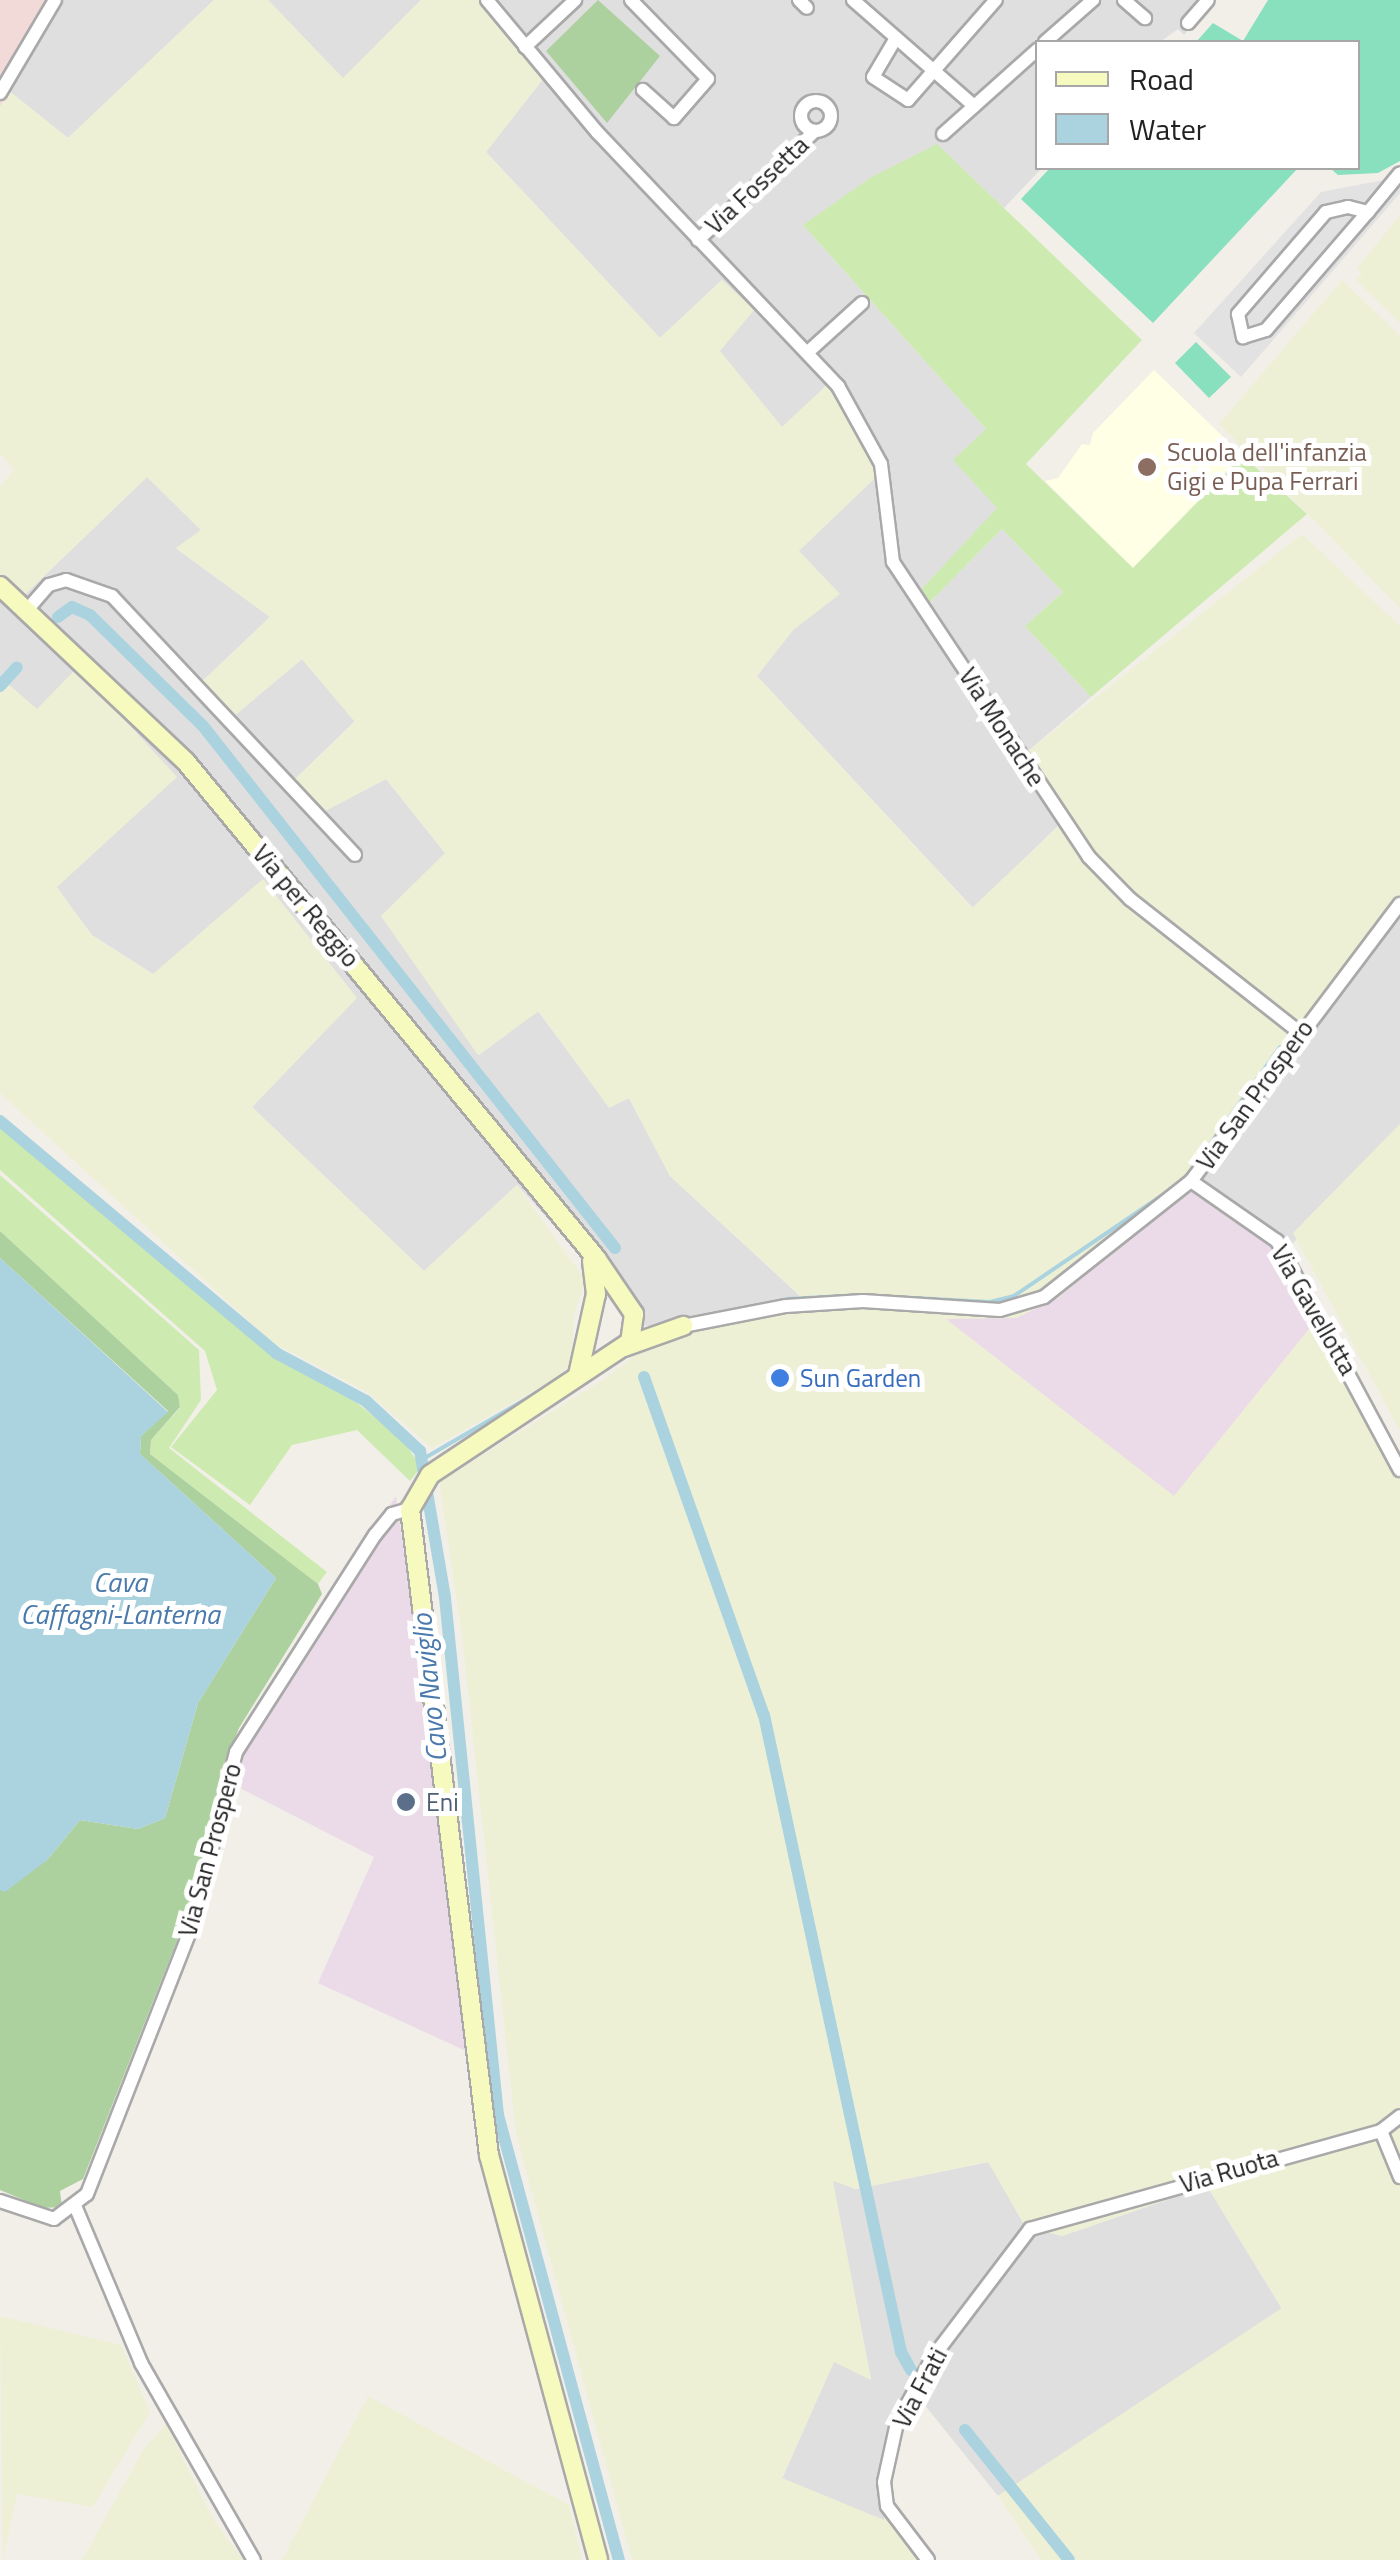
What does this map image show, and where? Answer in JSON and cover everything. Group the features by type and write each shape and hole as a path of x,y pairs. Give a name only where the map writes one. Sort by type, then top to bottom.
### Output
{"main road":[{"name":"Via per Reggio","path":"0,586 186,762 587,1249 631,1310"},
{"path":"576,1380 594,1306 596,1270 587,1249"},
{"path":"594,1306 607,1300 631,1310 636,1329 619,1348 576,1380 438,1470 416,1490 410,1509 486,2138 598,2560"},
{"name":"Via San Prospero","path":"631,1310 683,1326"},
{"name":"Via San Prospero","path":"619,1348 683,1326"},
{"path":"587,1332 595,1344 619,1348"}],"street":[{"path":"0,93 55,0"},
{"name":"Via Monache","path":"486,0 698,240 838,386 876,448 892,562 1088,857 1130,899 1300,1034"},
{"path":"525,47 576,0"},
{"path":"632,0 708,78 674,118 643,90"},
{"path":"853,0 974,106"},
{"path":"896,38 873,77 908,100 996,0"},
{"path":"1047,40 1093,0"},
{"path":"1124,0 1145,18"},
{"path":"1188,23 1208,0"},
{"path":"943,134 1035,53"},
{"name":"Via Fossetta","path":"698,240 814,131"},
{"path":"1368,212 1348,206 1326,212 1238,314 1243,337 1266,330 1368,212 1400,173"},
{"path":"808,352 862,303"},
{"path":"27,610 50,585 66,580 112,596 355,855"},
{"name":"Via San Prospero","path":"683,1326 786,1306 863,1301 1000,1310 1044,1297 1191,1182 1400,904"},
{"name":"Via Gavellotta","path":"1191,1182 1277,1241 1400,1470"},
{"name":"Via San Prospero","path":"76,2208 92,2186 192,1926 236,1752 366,1548 392,1514 410,1509"},
{"path":"1400,2116 1381,2131 1400,2176"},
{"name":"Via Ruota","path":"1030,2230 1381,2131"},
{"path":"0,2201 48,2218 76,2208 140,2364 208,2490 254,2560"},
{"name":"Via Frati","path":"928,2560 887,2506 884,2482 897,2423 933,2356 1030,2230"}],"shaded area":[{"path":"0,0 60,0 0,107"},
{"path":"60,0 214,0 68,138 9,91"},
{"path":"214,0 268,0 343,78 421,0 480,0 547,74 486,152 660,338 722,280 754,310 720,351 782,427 830,382 873,453 876,477 799,551 840,594 793,630 757,676 972,908 1060,825 1018,759 1302,534 1400,626 1400,916 1297,1032 1148,1223 1059,1297 1016,1318 946,1319 1174,1496 1318,1318 1400,1473 1400,2560 1041,2560 998,2496 1282,2308 1207,2186 1062,2236 1025,2226 988,2162 856,2189 833,2181 871,2380 834,2362 782,2478 884,2520 887,2506 920,2560 632,2560 516,2134 462,1635 439,1482 601,1381 630,1360 643,1339 814,1308 670,1176 629,1098 609,1108 539,1011 478,1055 381,916 445,853 386,779 323,812 292,782 355,722 302,659 229,720 194,690 270,617 176,548 201,530 147,477 18,601 0,586 0,487 14,469 0,454 0,107 9,91 68,138"},
{"path":"268,0 421,0 343,79"},
{"path":"480,0 1214,0 1184,35 1178,29 1163,40 1035,40 1035,170 1040,170 1004,208 937,145 803,225 986,429 998,508 916,595 926,606 1002,529 1063,592 1025,626 1091,697 1019,759 1060,824 973,908 757,676 793,630 839,594 798,551 876,477 782,427 719,351 722,280 660,338 486,152 547,74"},
{"path":"1400,177 1400,193 1241,377 1194,333 1321,192"},
{"path":"1400,215 1400,323 1356,280 1362,273 1357,268"},
{"path":"1342,280 1400,336 1400,608 1219,424"},
{"name":"Scuola dell'infanzia Gigi e Pupa Ferrari","path":"1154,370 1242,455 1133,568 1045,481 1058,478 1082,444 1090,445 1093,433"},
{"path":"147,477 201,530 177,549 270,617 194,689 229,720 302,659 355,721 293,781 323,812 386,779 445,853 479,1055 538,1011 609,1107 629,1098 670,1176 814,1309 645,1326 517,1185 424,1271 252,1107 356,998 153,974 92,935 57,888 76,669 37,710 0,677 0,586 18,601"},
{"path":"77,668 177,777 57,887 91,935 153,974 263,879 357,998 252,1107 424,1271 517,1185 586,1281 573,1316 573,1356 562,1375 432,1448 367,1392 272,1342 0,1093 0,677 37,709"},
{"path":"1400,916 1400,1136 1284,1252 1189,1178 1297,1032"},
{"path":"1400,1124 1400,1431 1293,1233"},
{"path":"1189,1178 1284,1252 1318,1318 1174,1497 944,1318 1016,1318 1059,1297 1148,1223"},
{"path":"396,1496 459,1944 466,2051 318,1983 374,1857 232,1784 242,1753 343,1574"},
{"path":"989,2162 1025,2226 1062,2236 1207,2186 1282,2309 998,2496 915,2393 902,2419 885,2521 782,2479 834,2361 871,2379 832,2180 856,2189"},
{"path":"0,2316 121,2345 150,2412 93,2507 17,2494 3,2560"},
{"path":"368,2396 569,2505 582,2560 282,2560"},
{"path":"166,2424 213,2519 243,2560 82,2560 143,2450"}],"green space":[{"path":"598,0 660,56 607,123 546,51"},
{"path":"1268,0 1400,0 1400,161 1378,173 1338,175 1332,170 1360,170 1360,40 1244,40"},
{"path":"1213,23 1241,40 1198,40"},
{"path":"937,144 1142,340 1026,464 1133,568 1243,456 1307,514 1091,697 1025,626 1063,592 1002,529 925,607 916,595 997,508 953,460 986,429 803,225 870,178"},
{"path":"1048,170 1296,170 1153,323 1021,199"},
{"path":"1196,342 1231,377 1209,398 1175,363"},
{"path":"0,1124 273,1357 357,1403 402,1439 421,1467 410,1481 357,1430 292,1445 250,1505 171,1447 217,1390 205,1351 0,1170"},
{"path":"0,1175 199,1350 201,1400 169,1448 327,1572 318,1584 150,1454 151,1440 180,1408 178,1395 0,1231"},
{"path":"0,1231 178,1395 180,1407 151,1440 150,1454 318,1584 322,1594 239,1728 222,1771 193,1900 83,2179 60,2191 62,2207 43,2208 0,2190 0,1890 47,1860 80,1820 138,1829 165,1818 198,1703 276,1578 140,1454 141,1436 168,1411 0,1258"}],"water":[{"name":"Cava Caffagni-Lanterna","path":"0,1258 168,1412 141,1436 140,1454 276,1578 198,1703 165,1818 138,1829 80,1820 47,1860 5,1892 0,1890"}],"waterway":[{"path":"58,617 72,607 90,615 203,726 615,1248"},
{"path":"0,686 17,667"},
{"path":"1187,1176 1280,1047"},
{"name":"Cavo Naviglio","path":"0,1121 276,1353 366,1401 420,1451 445,1598 498,2115 619,2560"},
{"path":"876,1296 990,1302 1014,1296 1164,1194"},
{"path":"787,1299 862,1295"},
{"path":"644,1377 764,1715 901,2352 911,2370"},
{"path":"423,1459 538,1392"},
{"path":"965,2430 1069,2560"}],"place":[{"name":"Scuola dell'infanzia Gigi e Pupa Ferrari","path":"1147,467"},
{"name":"Sun Garden","path":"780,1378"},
{"name":"Eni","path":"406,1802"}]}
